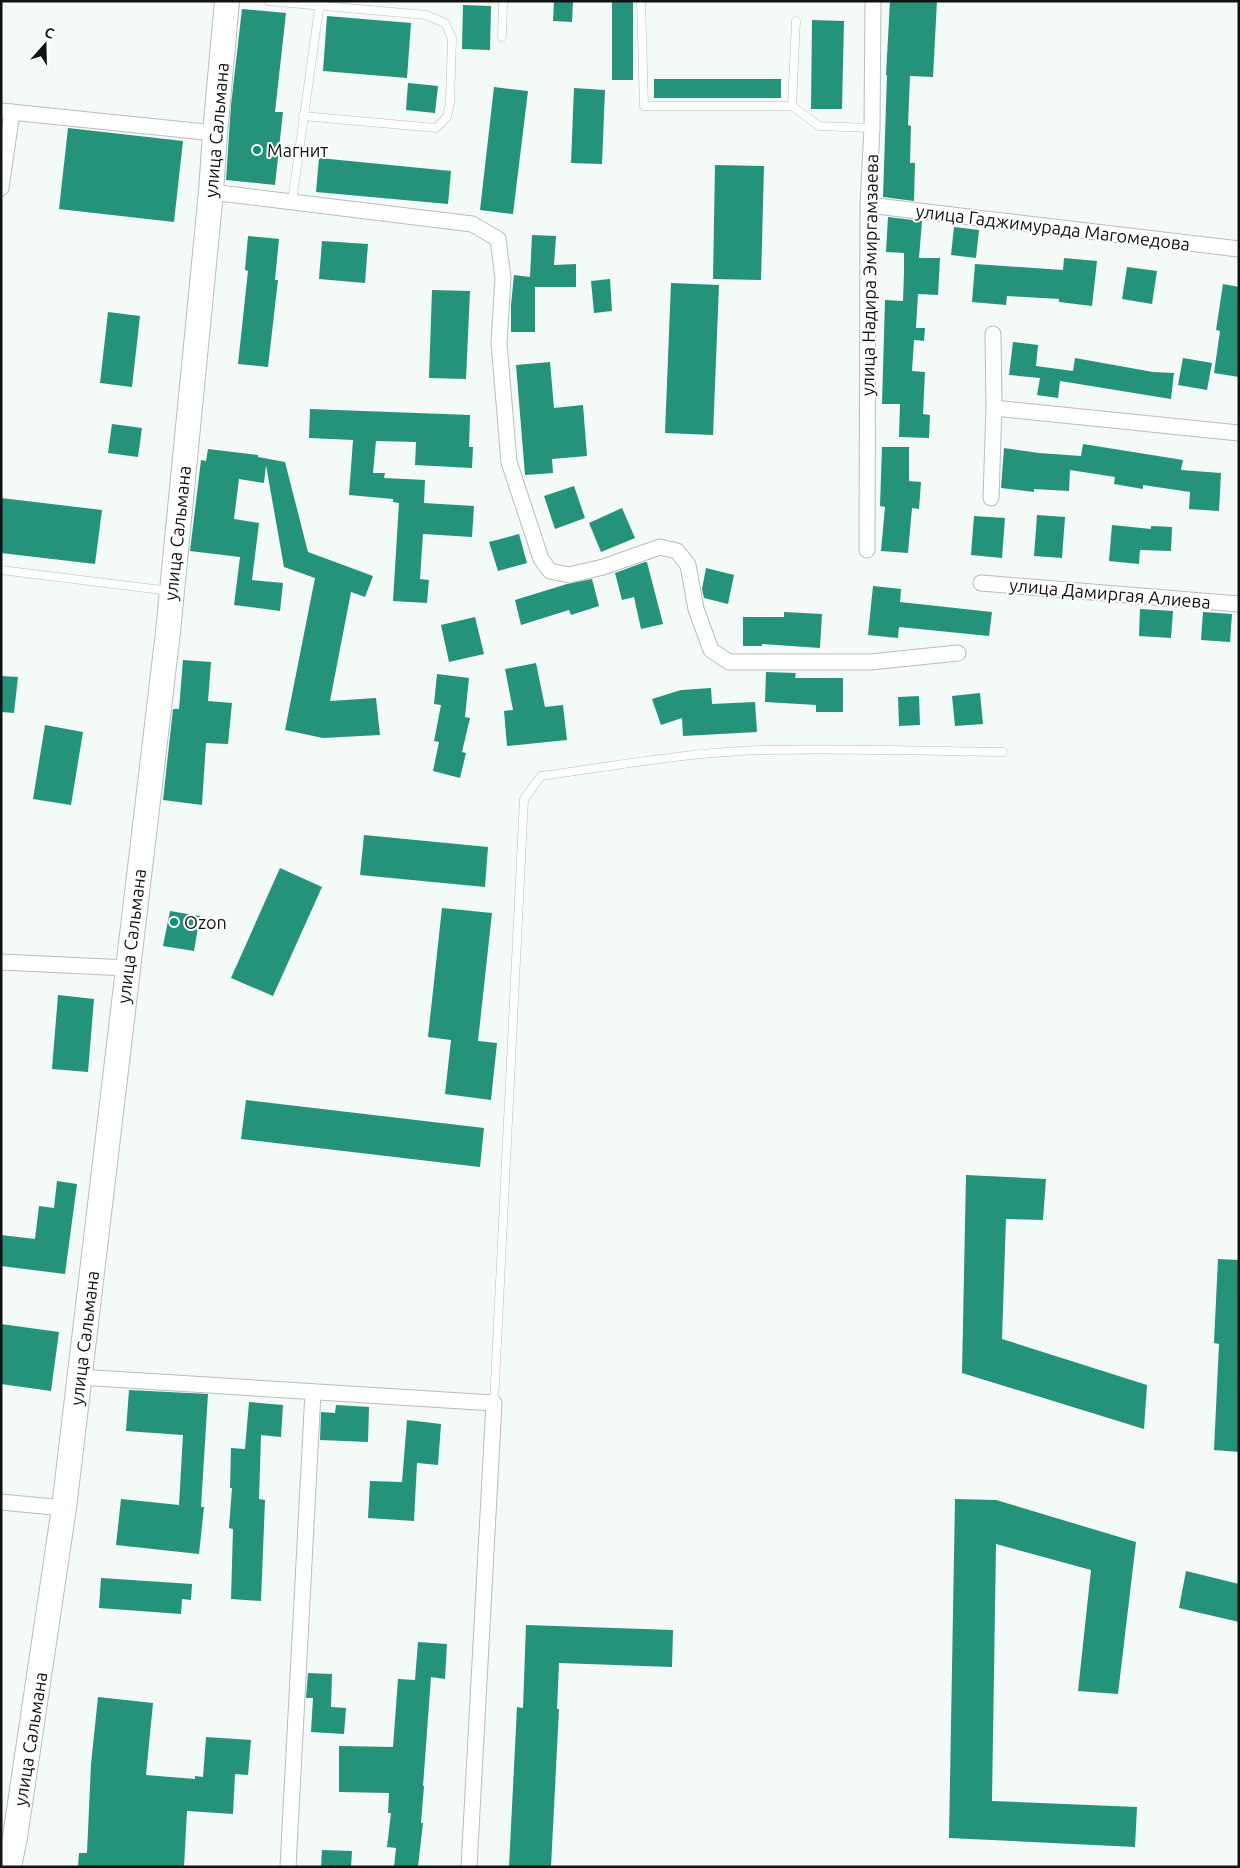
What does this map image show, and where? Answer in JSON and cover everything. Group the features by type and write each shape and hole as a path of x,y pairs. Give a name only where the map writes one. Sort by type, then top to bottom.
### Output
{"main road":[{"name":"улица Сальмана","path":"9,1867 64,1508 128,968 171,591 211,192 214,133 227,1"}],"street":[{"name":"улица Надира Эмиргамзаева","path":"866,550 868,205 872,128 873,1"},
{"path":"1,188 7,112 214,133"},
{"path":"211,192 472,224 498,239 502,278 498,343 509,462 541,559 550,571 569,575 660,547 677,551 688,565 696,609 711,650 729,662 870,662 958,653"},
{"name":"улица Гаджимурада Магомедова","path":"868,205 1239,249"},
{"path":"991,498 994,408 993,334"},
{"path":"994,408 1239,433"},
{"name":"улица Дамиргая Алиева","path":"980,583 1239,604"},
{"path":"1,962 128,968"},
{"path":"79,1377 494,1404 469,1867"},
{"path":"288,1867 313,1392"},
{"path":"1,1502 64,1508"}],"lane":[{"path":"268,1 319,3 426,15 445,23 452,38 450,103 447,117 436,128 302,116"},
{"path":"502,37 504,1"},
{"path":"641,1 644,106 792,106 819,126 872,128"},
{"path":"292,202 302,116 319,3"},
{"path":"792,106 796,21"},
{"path":"1,570 171,591"},
{"path":"494,1404 524,799 540,776 690,756 762,750 1003,752"}],"building":[{"path":"554,1 573,1 572,22 553,21"},
{"path":"612,1 633,1 633,80 612,80"},
{"path":"890,1 937,1 933,77 910,76 908,125 911,126 910,163 915,163 914,201 883,197"},
{"path":"463,5 491,6 490,50 462,49"},
{"path":"242,9 286,13 275,112 283,112 275,185 226,180 231,105"},
{"path":"327,16 411,23 407,78 323,71"},
{"path":"812,20 844,21 842,109 811,109"},
{"path":"654,79 781,79 781,98 654,98"},
{"path":"408,83 438,86 435,113 406,110"},
{"path":"494,87 528,91 513,214 480,210"},
{"path":"574,88 605,90 602,164 571,163"},
{"path":"68,128 183,141 174,222 59,209"},
{"path":"319,158 451,171 448,204 316,192"},
{"path":"715,165 764,166 761,280 713,279"},
{"path":"888,217 922,221 919,258 940,258 938,295 918,294 916,328 925,328 924,341 914,340 912,371 925,372 923,414 930,415 929,438 899,437 900,404 882,404 885,300 903,301 904,273 904,253 886,252"},
{"path":"954,227 979,230 976,258 951,255"},
{"path":"532,235 556,236 554,265 576,264 576,287 535,287 535,332 511,332 514,275 530,277"},
{"path":"248,236 279,239 275,280 278,280 268,367 238,364 248,271 245,270"},
{"path":"322,241 368,244 365,283 319,279"},
{"path":"1064,258 1097,261 1092,306 1059,302 1059,299 1007,296 1006,305 972,302 975,264 1063,270"},
{"path":"1127,267 1157,271 1152,304 1122,299"},
{"path":"610,279 612,311 594,313 591,281"},
{"path":"671,283 719,285 713,435 665,433"},
{"path":"1223,284 1239,287 1239,377 1214,373 1220,331 1216,330"},
{"path":"432,290 470,291 466,379 429,378"},
{"path":"108,312 140,316 132,387 100,383"},
{"path":"1013,342 1038,345 1036,366 1073,371 1075,358 1153,372 1174,373 1171,399 1060,381 1058,398 1037,395 1040,378 1009,375"},
{"path":"1183,358 1212,363 1207,390 1178,385"},
{"path":"550,362 554,408 583,405 587,456 552,459 553,473 525,475 516,365"},
{"path":"310,409 470,415 469,447 473,447 472,468 415,465 416,442 376,441 373,473 385,473 384,478 425,480 424,503 474,506 472,537 423,534 420,579 429,580 427,603 393,601 399,503 393,502 393,499 349,495 353,440 309,438"},
{"path":"112,424 142,428 138,457 108,453"},
{"path":"1083,444 1183,460 1181,470 1221,473 1219,511 1189,509 1190,492 1143,485 1143,489 1114,484 1115,477 1070,470 1069,491 1034,489 1034,492 1001,488 1004,448 1081,456"},
{"path":"882,447 909,447 909,481 921,482 919,509 912,508 908,553 881,551 885,507 880,506"},
{"path":"208,449 258,455 258,457 285,462 308,552 373,576 365,597 351,592 330,701 376,698 380,735 323,738 285,730 315,578 284,567 266,465 264,483 239,479 234,519 259,523 252,580 283,583 280,611 234,605 240,557 190,551 201,460 206,461"},
{"path":"574,486 585,518 555,529 544,496"},
{"path":"1,498 102,510 95,564 1,553"},
{"path":"622,508 635,538 601,552 589,523"},
{"path":"1037,515 1065,517 1062,558 1034,556"},
{"path":"974,516 1005,518 1002,558 971,555"},
{"path":"1112,525 1151,529 1151,526 1172,527 1171,551 1140,550 1139,564 1109,561"},
{"path":"519,534 527,563 498,571 489,542"},
{"path":"647,562 663,624 641,629 634,597 622,600 615,573"},
{"path":"706,568 734,575 728,604 704,598 702,589"},
{"path":"592,579 599,606 571,615 569,610 521,625 515,600 567,584"},
{"path":"873,586 901,589 900,602 992,612 989,636 899,627 898,638 868,635"},
{"path":"1140,609 1173,611 1171,638 1139,636"},
{"path":"784,612 822,614 820,648 762,644 762,646 743,646 743,617 784,617"},
{"path":"1203,612 1232,614 1230,642 1201,640"},
{"path":"475,617 484,654 449,662 441,625"},
{"path":"183,660 211,662 208,701 232,703 228,744 206,743 202,805 163,800 173,709 179,709"},
{"path":"536,663 545,707 563,705 567,740 507,746 504,711 513,710 505,669"},
{"path":"766,672 796,673 795,678 843,678 843,712 816,712 816,705 765,702"},
{"path":"437,674 469,678 465,717 470,718 462,752 466,753 460,778 433,771 439,742 434,741 441,705 434,704"},
{"path":"1,676 18,677 14,713 1,712"},
{"path":"711,688 712,704 755,702 757,732 683,736 682,718 661,725 652,699 681,690"},
{"path":"980,693 983,724 955,726 952,696"},
{"path":"919,696 920,725 899,726 898,697"},
{"path":"45,725 83,732 71,805 33,799"},
{"path":"364,835 488,847 485,887 360,875"},
{"path":"280,868 322,887 273,996 231,978"},
{"path":"442,908 492,913 478,1041 497,1043 491,1100 445,1094 451,1040 428,1037"},
{"path":"170,911 200,916 194,951 163,946"},
{"path":"58,995 94,999 88,1072 52,1069"},
{"path":"246,1100 484,1128 480,1167 241,1139"},
{"path":"966,1175 1046,1179 1043,1220 1006,1219 1002,1339 1147,1385 1144,1429 962,1373"},
{"path":"57,1181 77,1184 65,1274 1,1266 1,1235 35,1239 39,1206 54,1208"},
{"path":"1218,1259 1239,1260 1239,1452 1214,1450 1219,1344 1214,1343"},
{"path":"1,1324 59,1332 51,1391 1,1384"},
{"path":"129,1390 208,1394 201,1507 204,1507 199,1554 116,1545 121,1499 179,1505 183,1435 126,1431"},
{"path":"249,1402 283,1405 281,1437 261,1435 259,1499 265,1500 261,1601 231,1599 233,1529 229,1528 232,1488 230,1488 231,1448 245,1449"},
{"path":"336,1405 369,1407 368,1442 320,1440 321,1412 335,1413"},
{"path":"407,1420 441,1424 438,1465 417,1463 414,1521 368,1518 370,1481 402,1482"},
{"path":"955,1499 996,1500 1136,1542 1118,1694 1078,1691 1091,1570 996,1544 992,1801 1137,1807 1135,1847 949,1838"},
{"path":"1186,1571 1239,1584 1239,1622 1179,1608"},
{"path":"101,1578 192,1584 191,1600 182,1599 181,1614 99,1608"},
{"path":"526,1625 673,1630 672,1667 559,1663 557,1709 559,1709 551,1867 509,1867 517,1707 523,1708"},
{"path":"418,1642 447,1644 445,1679 431,1677 423,1786 421,1823 423,1823 418,1867 394,1867 396,1848 387,1847 391,1813 388,1813 389,1793 339,1792 339,1746 393,1747 398,1679 415,1680"},
{"path":"308,1673 332,1674 331,1707 346,1708 344,1734 311,1732 313,1698 306,1698"},
{"path":"98,1697 153,1703 146,1775 195,1779 195,1776 203,1777 206,1737 251,1740 248,1775 235,1774 233,1814 187,1811 184,1867 78,1867 79,1853 87,1853 91,1764"},
{"path":"322,1850 352,1851 351,1867 321,1867"}],"place":[{"name":"Магнит","path":"257,150"},
{"name":"Ozon","path":"174,922"}]}
